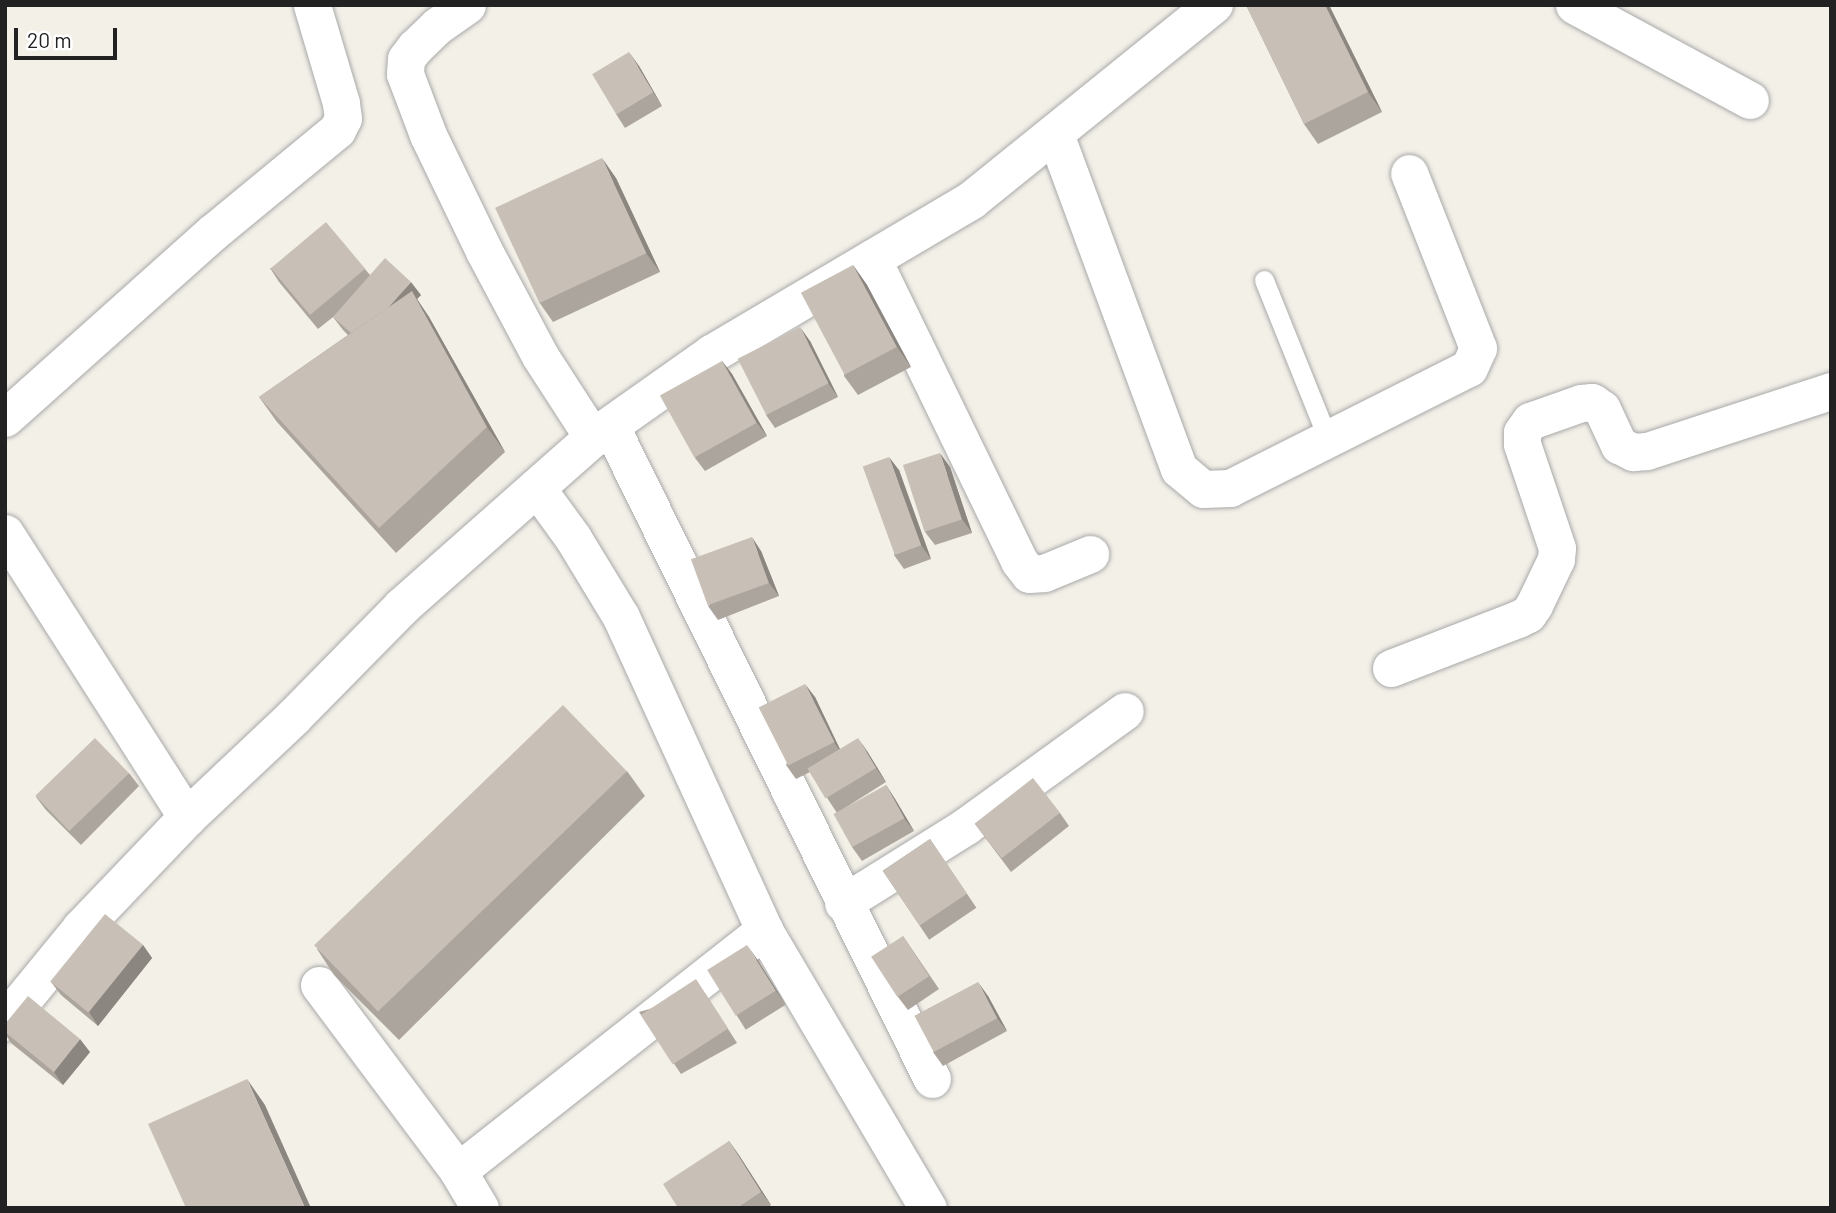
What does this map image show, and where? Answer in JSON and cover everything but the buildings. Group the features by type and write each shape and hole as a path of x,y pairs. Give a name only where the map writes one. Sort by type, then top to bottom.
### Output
{"street":[{"path":"5,418 212,233 337,130 342,118 341,103 312,5"},
{"path":"467,5 436,26 406,60 405,74 428,135 484,251 540,356 602,432 932,1079"},
{"path":"5,1022 81,929 187,818 294,717 402,607 536,487 602,432 712,354 972,200 1214,5"},
{"path":"1574,5 1750,100"},
{"path":"1055,134 1180,468 1203,489 1230,488 1469,368 1478,348 1409,173"},
{"path":"872,258 1019,561 1029,574 1044,573 1090,554"},
{"path":"1391,668 1518,619 1528,614 1534,605 1556,559 1557,548 1522,444 1522,432 1530,421 1581,403 1592,402 1602,409 1619,445 1633,452 1647,451 1831,391"},
{"path":"536,487 573,538 621,617 764,930 928,1208"},
{"path":"5,533 187,818"},
{"path":"843,903 966,826 1125,710"},
{"path":"458,1171 764,930"},
{"path":"319,985 458,1171 480,1208"}],"lane":[{"path":"1264,280 1328,439"}]}
